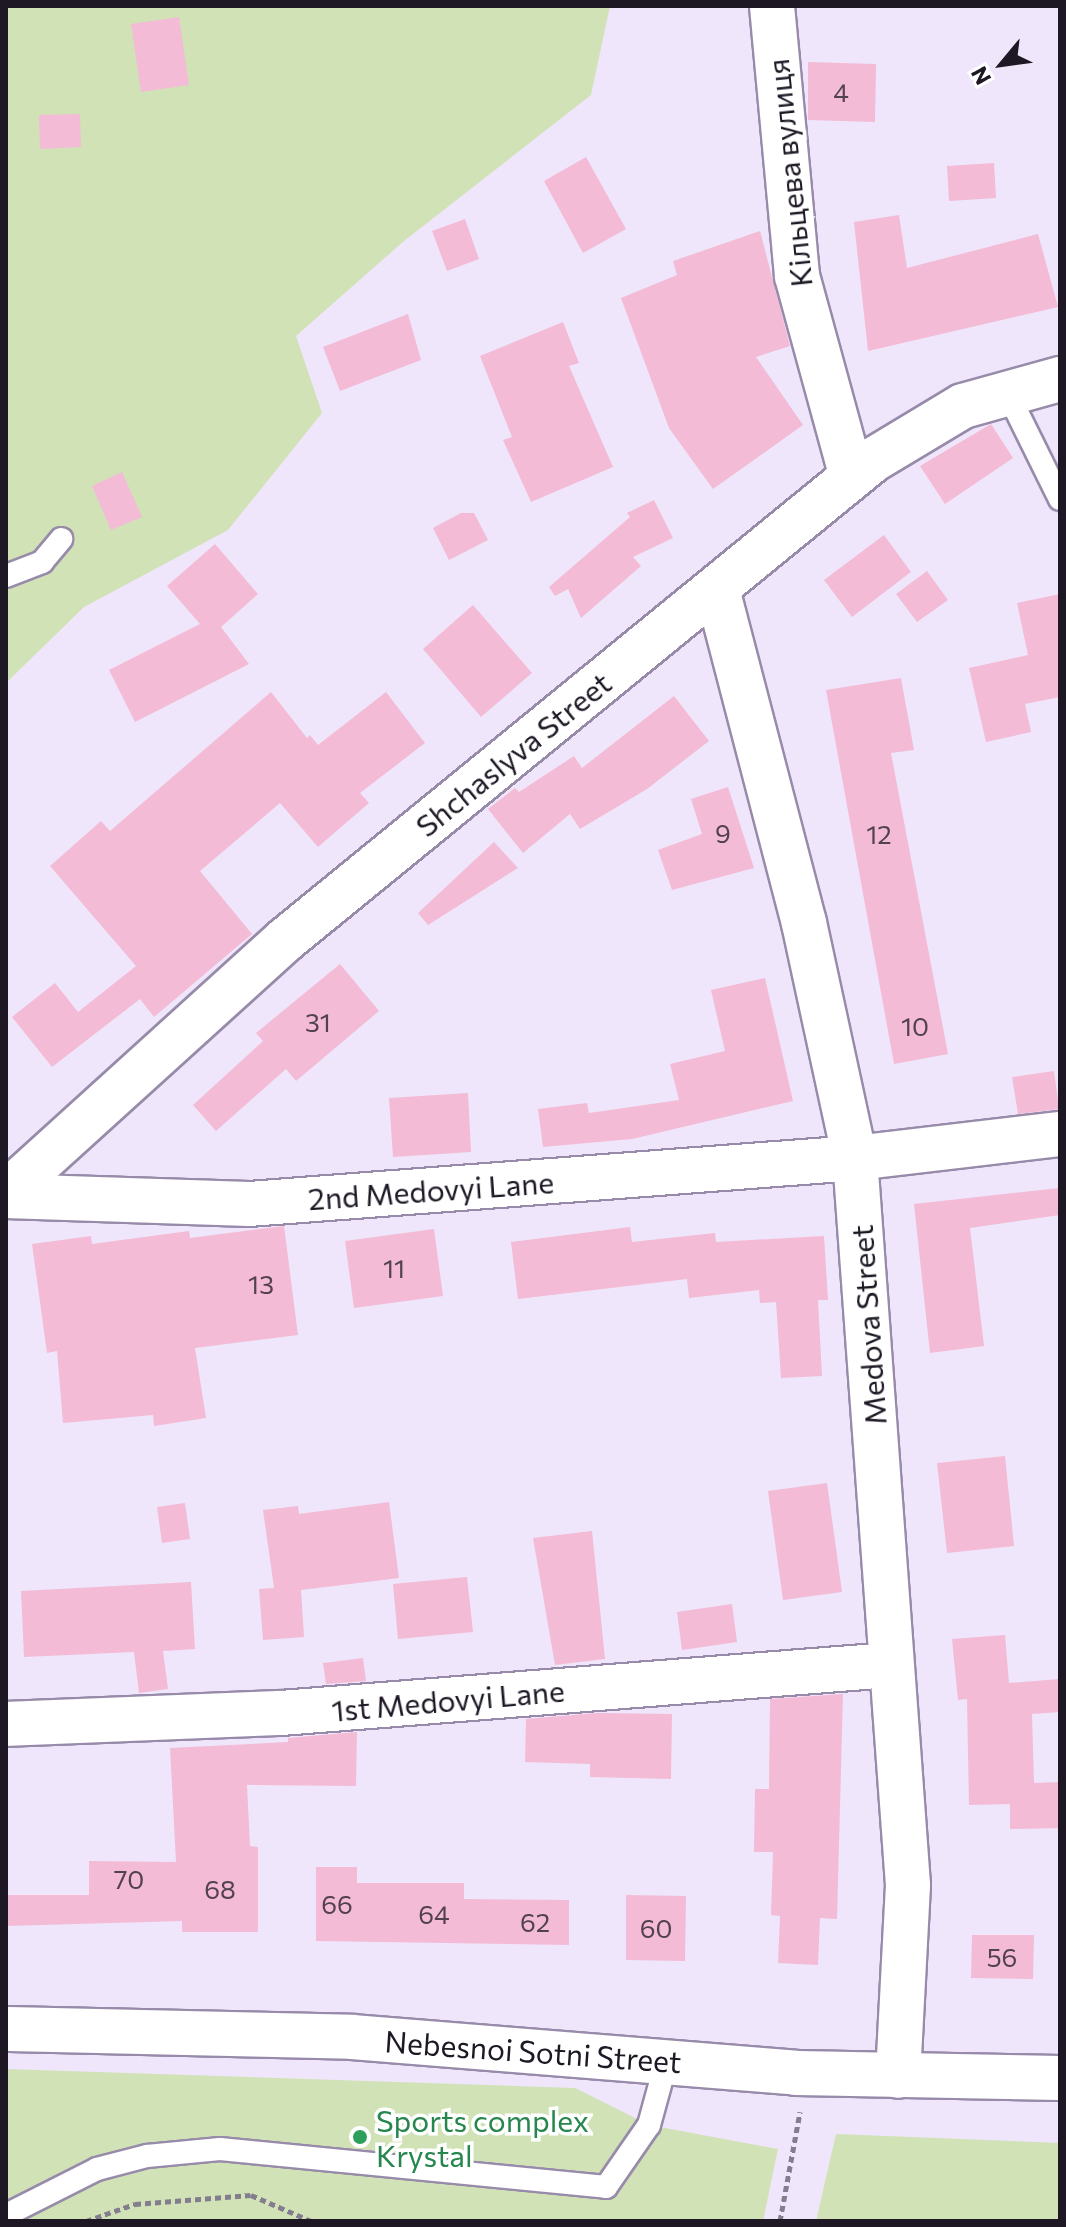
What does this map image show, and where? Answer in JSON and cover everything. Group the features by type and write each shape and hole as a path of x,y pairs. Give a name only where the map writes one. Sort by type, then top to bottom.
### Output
{"street":[{"name":"Кільцева вулиця","path":"772,6 797,276 852,477"},
{"name":"Shchaslyva Street","path":"6,1194 285,940 852,477 963,406 1060,379"},
{"name":"Medova Street","path":"717,589 804,923 855,1158 889,1665 908,1885 898,2076"},
{"name":"2nd Medovyi Lane","path":"6,1194 249,1204 855,1158 1060,1134"},
{"name":"1st Medovyi Lane","path":"6,1724 281,1713 889,1665"},
{"name":"Nebesnoi Sotni Street","path":"6,2029 352,2037 667,2059 796,2073 1060,2078"}],"lane":[{"path":"1008,394 1060,499"},
{"path":"6,576 42,562 61,539"},
{"path":"6,2215 97,2169 147,2156 220,2149 606,2187 649,2125 667,2059"}],"path":[{"path":"780,2221 801,2119 796,2073"},
{"path":"86,2221 135,2204 251,2195 311,2221"}],"green space":[{"path":"6,6 610,6 591,95 404,241 296,336 322,413 228,530 84,607 6,683"},
{"name":"Sports complex Krystal","path":"6,2069 575,2088 649,2125 778,2149 763,2221 6,2221"},
{"path":"836,2134 1060,2143 1060,2221 816,2221"}],"building":[{"path":"179,17 189,85 141,92 131,24"},
{"path":"808,62 876,64 875,122 808,120"},
{"path":"80,114 81,147 40,149 39,115"},
{"path":"586,157 626,229 583,253 544,181"},
{"path":"994,163 996,198 949,201 947,166"},
{"path":"899,215 907,268 1038,234 1058,307 868,351 854,222"},
{"path":"465,219 479,259 447,271 432,231"},
{"path":"760,231 790,346 756,357 803,425 713,489 669,428 621,298 677,275 673,261"},
{"path":"408,314 421,360 340,391 323,347"},
{"path":"563,322 579,363 569,366 613,467 531,502 503,440 512,437 480,356"},
{"path":"991,424 1013,458 945,504 920,466"},
{"path":"122,472 142,517 111,530 92,486"},
{"path":"654,500 673,538 633,557 641,566 581,618 568,589 555,596 549,587 630,517 627,513"},
{"path":"461,513 474,513 488,540 449,560 433,528"},
{"path":"884,535 911,572 852,617 824,580"},
{"path":"215,544 258,594 221,627 249,664 135,722 109,670 200,624 167,586"},
{"path":"927,571 948,600 917,622 896,594"},
{"path":"1060,594 1060,697 1025,704 1031,732 986,742 969,668 1028,655 1017,603"},
{"path":"473,605 532,673 481,717 423,649"},
{"path":"901,678 914,750 891,753 948,1054 894,1064 826,690"},
{"path":"271,692 307,738 310,735 318,745 386,692 425,743 360,793 369,803 318,847 280,803 200,871 252,934 154,1017 140,999 52,1067 12,1017 55,983 78,1012 136,966 50,866 101,821 110,831"},
{"path":"674,696 709,741 647,789 580,829 570,814 523,853 488,809 515,788 519,792 574,756 582,768"},
{"path":"728,787 754,868 672,890 658,850 702,834 691,799"},
{"path":"494,842 518,868 428,925 418,913"},
{"path":"340,964 379,1011 296,1081 286,1069 216,1131 193,1105 263,1041 256,1033"},
{"path":"765,978 793,1101 632,1139 543,1147 538,1109 587,1103 589,1113 679,1100 670,1064 725,1051 711,990"},
{"path":"1054,1071 1059,1109 1018,1114 1012,1077"},
{"path":"468,1093 471,1152 393,1157 389,1098"},
{"path":"1060,1188 1060,1215 970,1228 984,1346 930,1353 914,1204"},
{"path":"284,1226 298,1335 195,1348 206,1418 154,1426 153,1415 63,1423 57,1351 47,1353 32,1244 91,1236 92,1244 189,1231 190,1238"},
{"path":"630,1227 632,1242 715,1233 716,1242 824,1236 828,1300 818,1300 822,1376 781,1378 776,1302 760,1303 759,1290 689,1298 687,1279 518,1299 511,1242"},
{"path":"434,1229 443,1296 354,1308 345,1241"},
{"path":"1005,1456 1014,1546 947,1553 937,1463"},
{"path":"827,1483 842,1592 783,1600 768,1491"},
{"path":"389,1502 399,1578 301,1590 304,1637 263,1640 259,1589 274,1588 263,1510 298,1506 299,1514"},
{"path":"185,1503 190,1539 162,1543 157,1507"},
{"path":"592,1531 605,1659 555,1665 533,1538"},
{"path":"467,1577 473,1632 398,1639 393,1584"},
{"path":"191,1582 195,1649 163,1651 168,1689 139,1693 134,1652 24,1657 21,1591"},
{"path":"732,1604 737,1642 682,1650 677,1612"},
{"path":"1005,1635 1009,1683 1060,1679 1060,1712 1032,1714 1034,1783 1060,1782 1060,1828 1010,1829 1010,1804 969,1805 967,1699 958,1700 952,1639"},
{"path":"363,1658 366,1681 326,1684 323,1663"},
{"path":"843,1694 837,1919 820,1918 818,1965 778,1963 780,1916 771,1915 773,1852 754,1852 755,1789 769,1789 770,1699"},
{"path":"597,1713 672,1714 671,1779 590,1777 590,1764 525,1762 526,1719"},
{"path":"357,1732 356,1786 247,1785 250,1846 258,1847 258,1932 182,1932 182,1921 6,1926 6,1895 89,1895 89,1861 176,1862 170,1748 288,1742 288,1738"},
{"path":"316,1867 357,1867 357,1883 464,1883 464,1899 569,1900 569,1945 316,1941"},
{"path":"626,1895 686,1896 685,1961 626,1960"},
{"path":"972,1935 1034,1935 1033,1979 971,1978"}],"place":[{"name":"Sports complex Krystal","path":"360,2137"}]}
